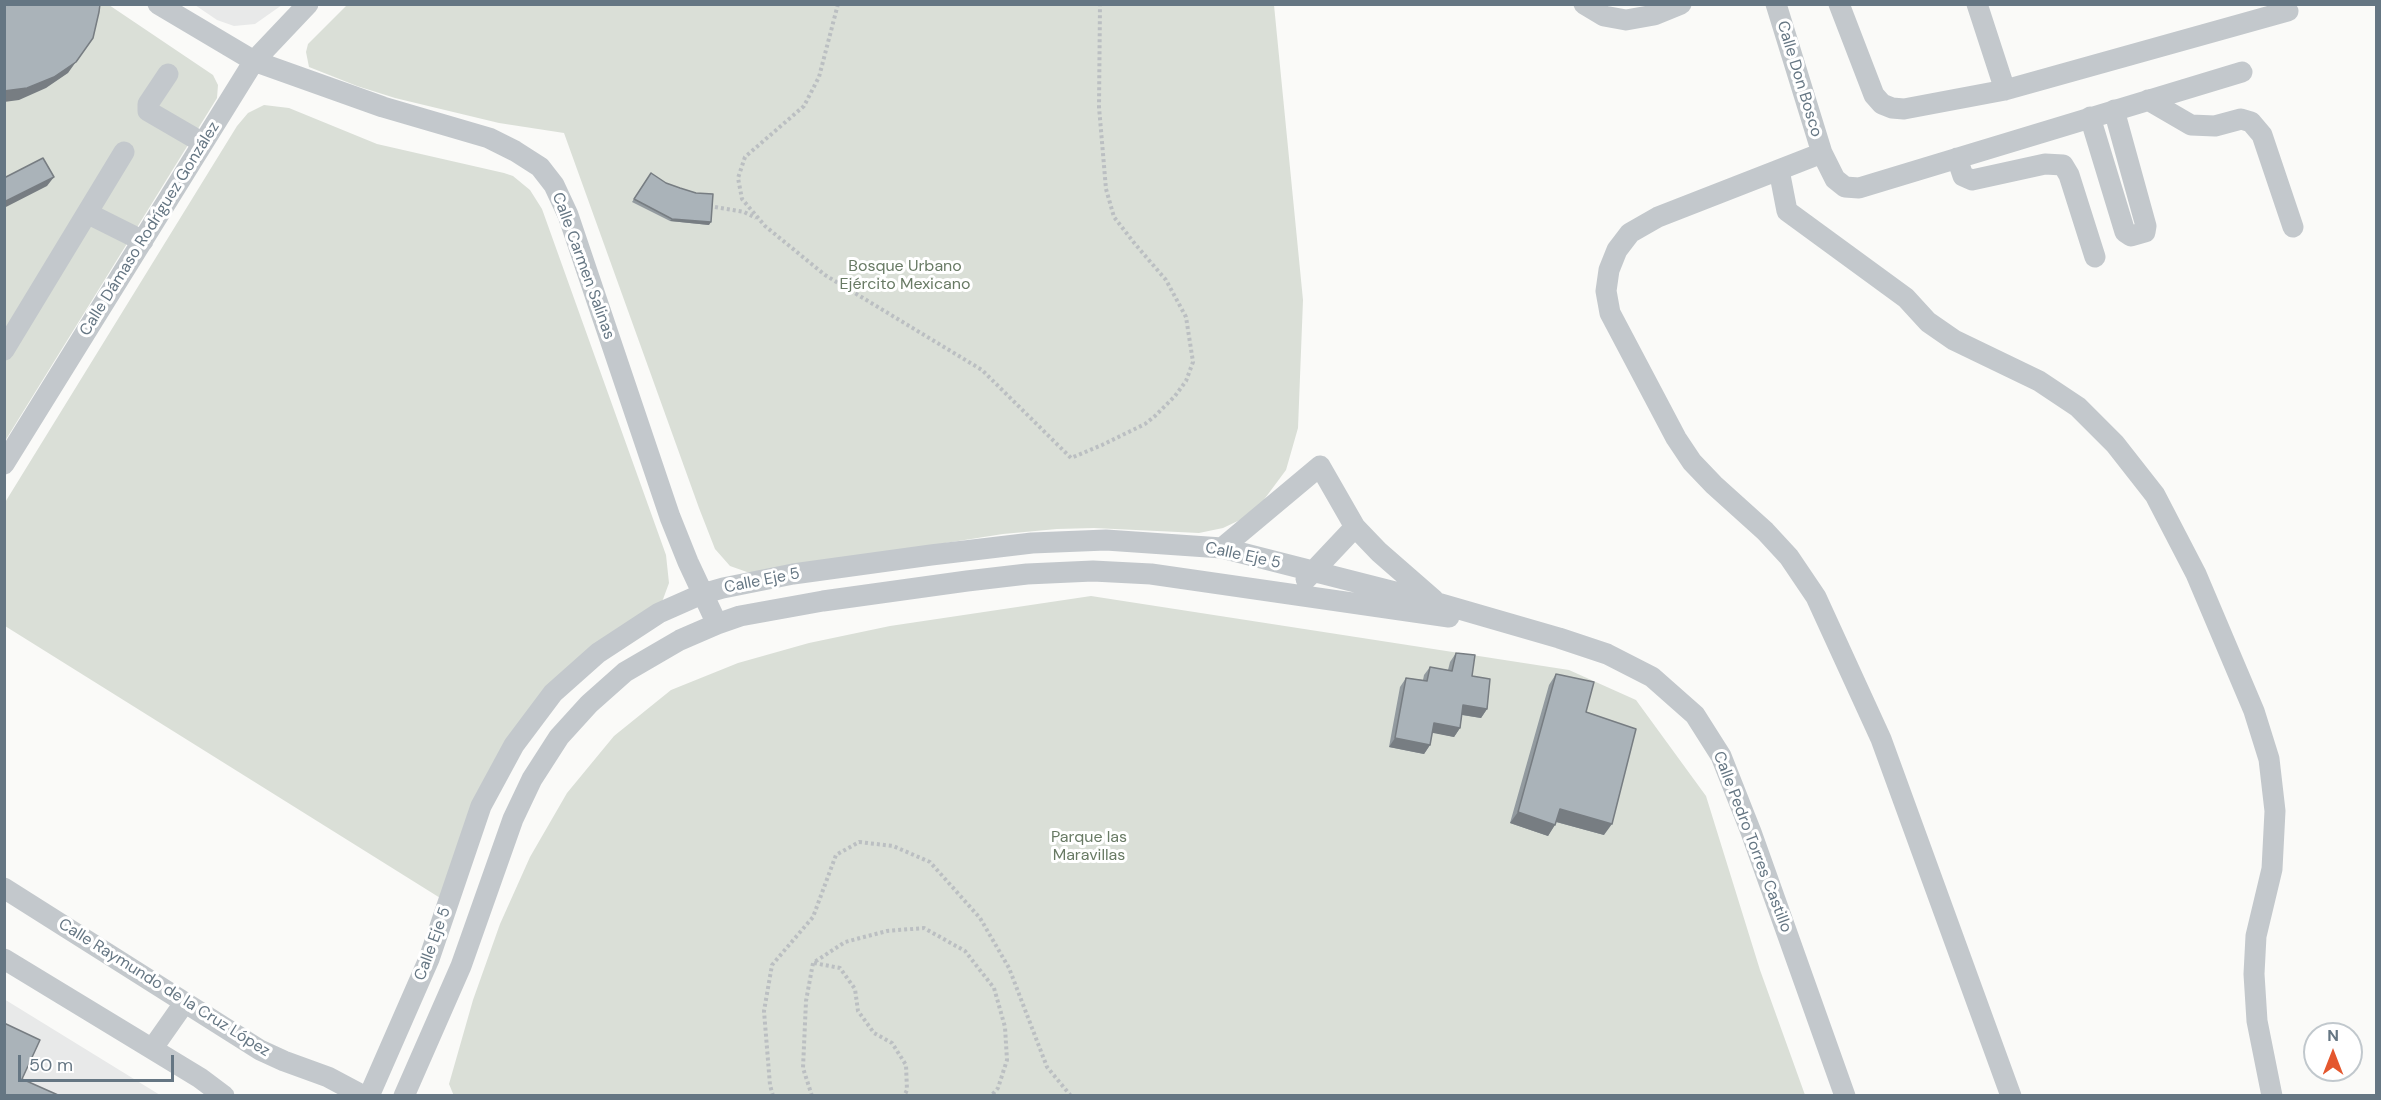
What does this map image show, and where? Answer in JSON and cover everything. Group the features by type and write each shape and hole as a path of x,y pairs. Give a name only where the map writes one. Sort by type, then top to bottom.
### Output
{"street":[{"name":"Calle Carmen Salinas","path":"158,4 254,62 383,107 489,138 540,167 554,185 568,215 670,517 717,624"},
{"name":"Calle Dámaso Rodríguez González","path":"4,464 254,62 308,4"},
{"path":"1584,4 1604,16 1626,20 1654,15 1681,4"},
{"path":"1839,4 1874,94 1882,104 1904,109 2005,90 2288,11"},
{"path":"1977,4 2005,90"},
{"name":"Calle Don Bosco","path":"1779,5 1822,153 1835,179 1845,187 1859,188 2242,72"},
{"path":"168,74 148,104 148,111 203,143"},
{"path":"2148,100 2191,124 2215,126 2241,119 2251,123 2262,135 2293,227"},
{"path":"2090,117 2125,232 2131,236 2145,232 2146,226 2114,110"},
{"path":"4,350 124,152"},
{"path":"1822,153 1658,217 1630,233 1617,250 1609,270 1606,291 1610,313 1676,438 1692,462 1789,557 1816,597 1881,738 2011,1095"},
{"path":"1957,158 1963,176 1972,180 2045,164 2063,165 2069,175 2095,257"},
{"path":"1779,170 1787,211 1906,298 1928,322 1954,340 2039,381 2078,407 2115,444 2155,495 2196,574 2254,711 2269,759 2275,811 2272,868 2256,936 2254,974 2257,1021 2272,1095"},
{"path":"87,213 143,241"},
{"path":"1222,548 1320,466 1355,527 1437,610"},
{"path":"1289,595 1315,572 1355,527"},
{"name":"Calle Eje 5","path":"360,1095 429,959 481,806 514,745 553,693 598,653 659,613 702,594 793,574 1032,543 1106,540 1222,548 1315,572 1437,610"},
{"name":"Calle Eje 5","path":"404,1095 461,966 513,819 532,779 559,737 589,704 625,672 680,640 740,616 823,601 1027,574 1093,571 1151,574 1289,595 1437,610"},
{"name":"Calle Pedro Torres Castillo","path":"1437,610 1483,618 1607,654 1652,677 1695,715 1721,756 1752,832 1845,1095"},
{"name":"Calle Raymundo de la Cruz López","path":"4,888 260,1050 328,1077 360,1095"},
{"path":"4,959 225,1095"},
{"path":"152,1049 185,1002"}],"path":[{"path":"838,4 819,77 804,106 745,157 738,178 742,199 759,219 825,275 982,370 1071,458 1145,424 1175,396 1186,381 1193,362 1186,317 1166,280 1114,217 1106,189 1099,107 1100,4"},
{"path":"715,207 744,212 759,219"},
{"path":"773,1095 770,1086 764,1011 772,965 813,917 836,855 859,842 893,846 930,862 980,918 1009,968 1047,1066 1071,1095"},
{"path":"812,1095 803,1068 806,1001 813,963 845,942 887,931 924,928 965,951 994,988 1005,1027 1007,1060 998,1088 991,1095"},
{"path":"813,963 840,968 855,989 858,1011 874,1033 892,1043 906,1065 907,1090 904,1095"}],"shaded area":[{"path":"195,5 282,5 255,24 234,26 217,20"},
{"path":"4,999 160,1095 5,1095"}],"green space":[{"path":"5,5 109,5 213,75 218,85 217,98 5,441"},
{"name":"Bosque Urbano Ejército Mexicano","path":"347,5 1274,5 1303,300 1298,428 1286,470 1260,505 1242,519 1223,528 1199,533 1094,528 1057,529 1003,534 760,572 747,572 730,566 715,549 699,508 564,133 499,123 395,98 309,67 306,52 308,44"},
{"path":"264,105 289,108 377,144 504,173 513,176 530,190 542,209 666,555 669,583 662,602 548,693 445,901 5,626 4,504 237,126 248,113"},
{"name":"Parque las Maravillas","path":"1091,596 1569,670 1636,700 1706,796 1760,970 1805,1095 454,1096 449,1084 473,1000 500,924 530,857 567,793 614,736 671,690 738,663 809,643 890,626"}],"building":[{"path":"4,4 100,4 93,38 76,62 54,77 27,88 4,91"},
{"path":"43,158 54,177 4,202 4,178"},
{"path":"651,173 666,183 680,188 696,193 713,194 711,222 672,219 634,199"},
{"path":"1456,653 1475,655 1472,676 1490,679 1487,709 1463,705 1460,728 1434,723 1430,745 1395,738 1406,678 1427,681 1430,667 1452,671"},
{"path":"1556,674 1594,682 1586,712 1636,729 1612,824 1560,809 1555,825 1518,812"},
{"path":"4,1023 40,1040 22,1079 58,1095 4,1095"}]}
